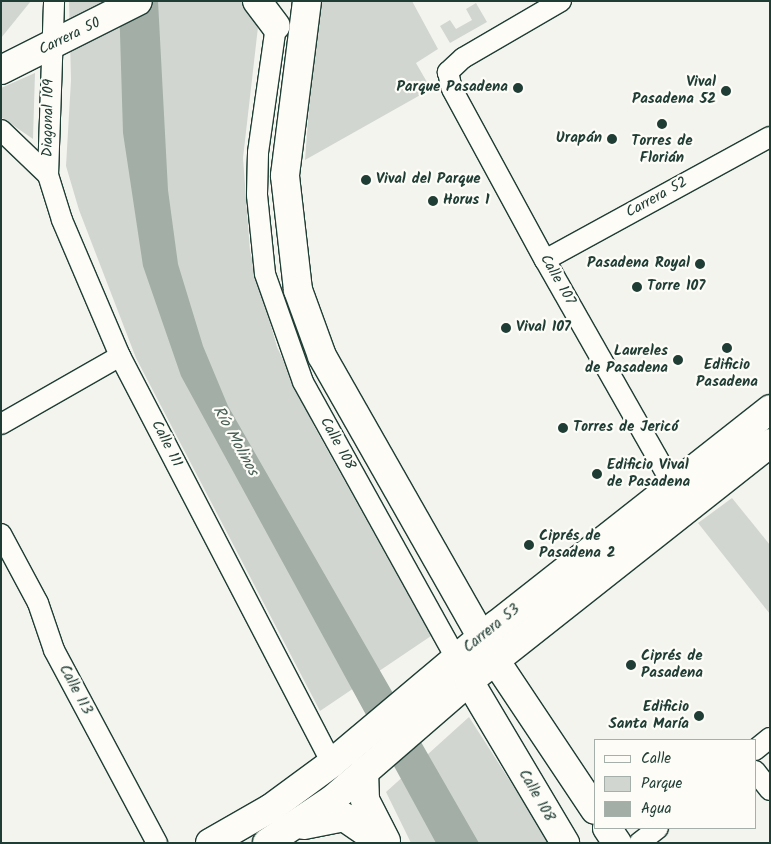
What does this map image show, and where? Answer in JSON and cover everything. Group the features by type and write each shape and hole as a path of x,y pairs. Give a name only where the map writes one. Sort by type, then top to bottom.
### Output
{"street":[{"name":"Diagonal 109","path":"48,176 54,1"},
{"name":"Carrera 50","path":"1,70 110,18 138,1"},
{"path":"256,1 277,14"},
{"name":"Calle 108","path":"307,1 285,176 298,290 322,356 495,660 594,808"},
{"name":"Calle 107","path":"561,1 463,58 448,72 452,89 545,260 673,485"},
{"name":"Calle 108","path":"277,14 258,153 257,195 265,274 303,382 462,670 565,843"},
{"name":"Calle 111","path":"1,130 48,176 62,220 120,356 332,764"},
{"name":"Carrera 52","path":"545,260 770,137"},
{"path":"1,424 120,356"},
{"name":"Carrera 53","path":"278,836 366,759 416,709 462,670 482,636 770,409"},
{"name":"Carrera 53","path":"462,670 495,660 770,443"},
{"name":"Calle 113","path":"1,534 38,603 54,650 157,843"},
{"path":"756,749 770,738"},
{"path":"366,759 365,800 387,843"},
{"name":"Carrera 53","path":"210,843 271,808 332,764 366,759"},
{"path":"756,772 770,790"},
{"path":"278,836 344,818 364,827 382,843"},
{"path":"608,829 617,843"},
{"path":"639,843 657,829"}],"green space":[{"path":"1,1 31,1 1,38"},
{"path":"69,1 261,1 243,158 250,251 277,347 314,426 431,636 320,711 136,358 79,210 66,166 71,80"},
{"path":"317,1 412,1 438,49 416,63 431,89 305,160"},
{"path":"476,3 487,22 450,43 440,26 450,20 456,29 472,20 466,9"},
{"path":"35,73 33,139 1,117 1,88"},
{"path":"732,498 770,545 770,614 698,523"},
{"path":"469,717 551,843 411,843 386,792"}],"water":[{"name":"Río Molinos","path":"119,1 158,1 168,190 178,264 203,346 228,406 479,843 436,843 181,376 143,266 123,133"}],"place":[{"name":"Parque Pasadena","path":"518,88"},
{"name":"Vival Pasadena 52","path":"726,91"},
{"name":"Torres de Florián","path":"662,124"},
{"name":"Urapán","path":"612,139"},
{"name":"Vival del Parque","path":"366,180"},
{"name":"Horus 1","path":"433,201"},
{"name":"Pasadena Royal","path":"700,264"},
{"name":"Torre 107","path":"637,287"},
{"name":"Vival 107","path":"506,328"},
{"name":"Edificio Pasadena","path":"727,348"},
{"name":"Laureles de Pasadena","path":"678,360"},
{"name":"Torres de Jericó","path":"563,428"},
{"name":"Edificio Vival de Pasadena","path":"597,474"},
{"name":"Ciprés de Pasadena 2","path":"529,545"},
{"name":"Ciprés de Pasadena","path":"631,665"},
{"name":"Edificio Santa María","path":"699,716"}]}
